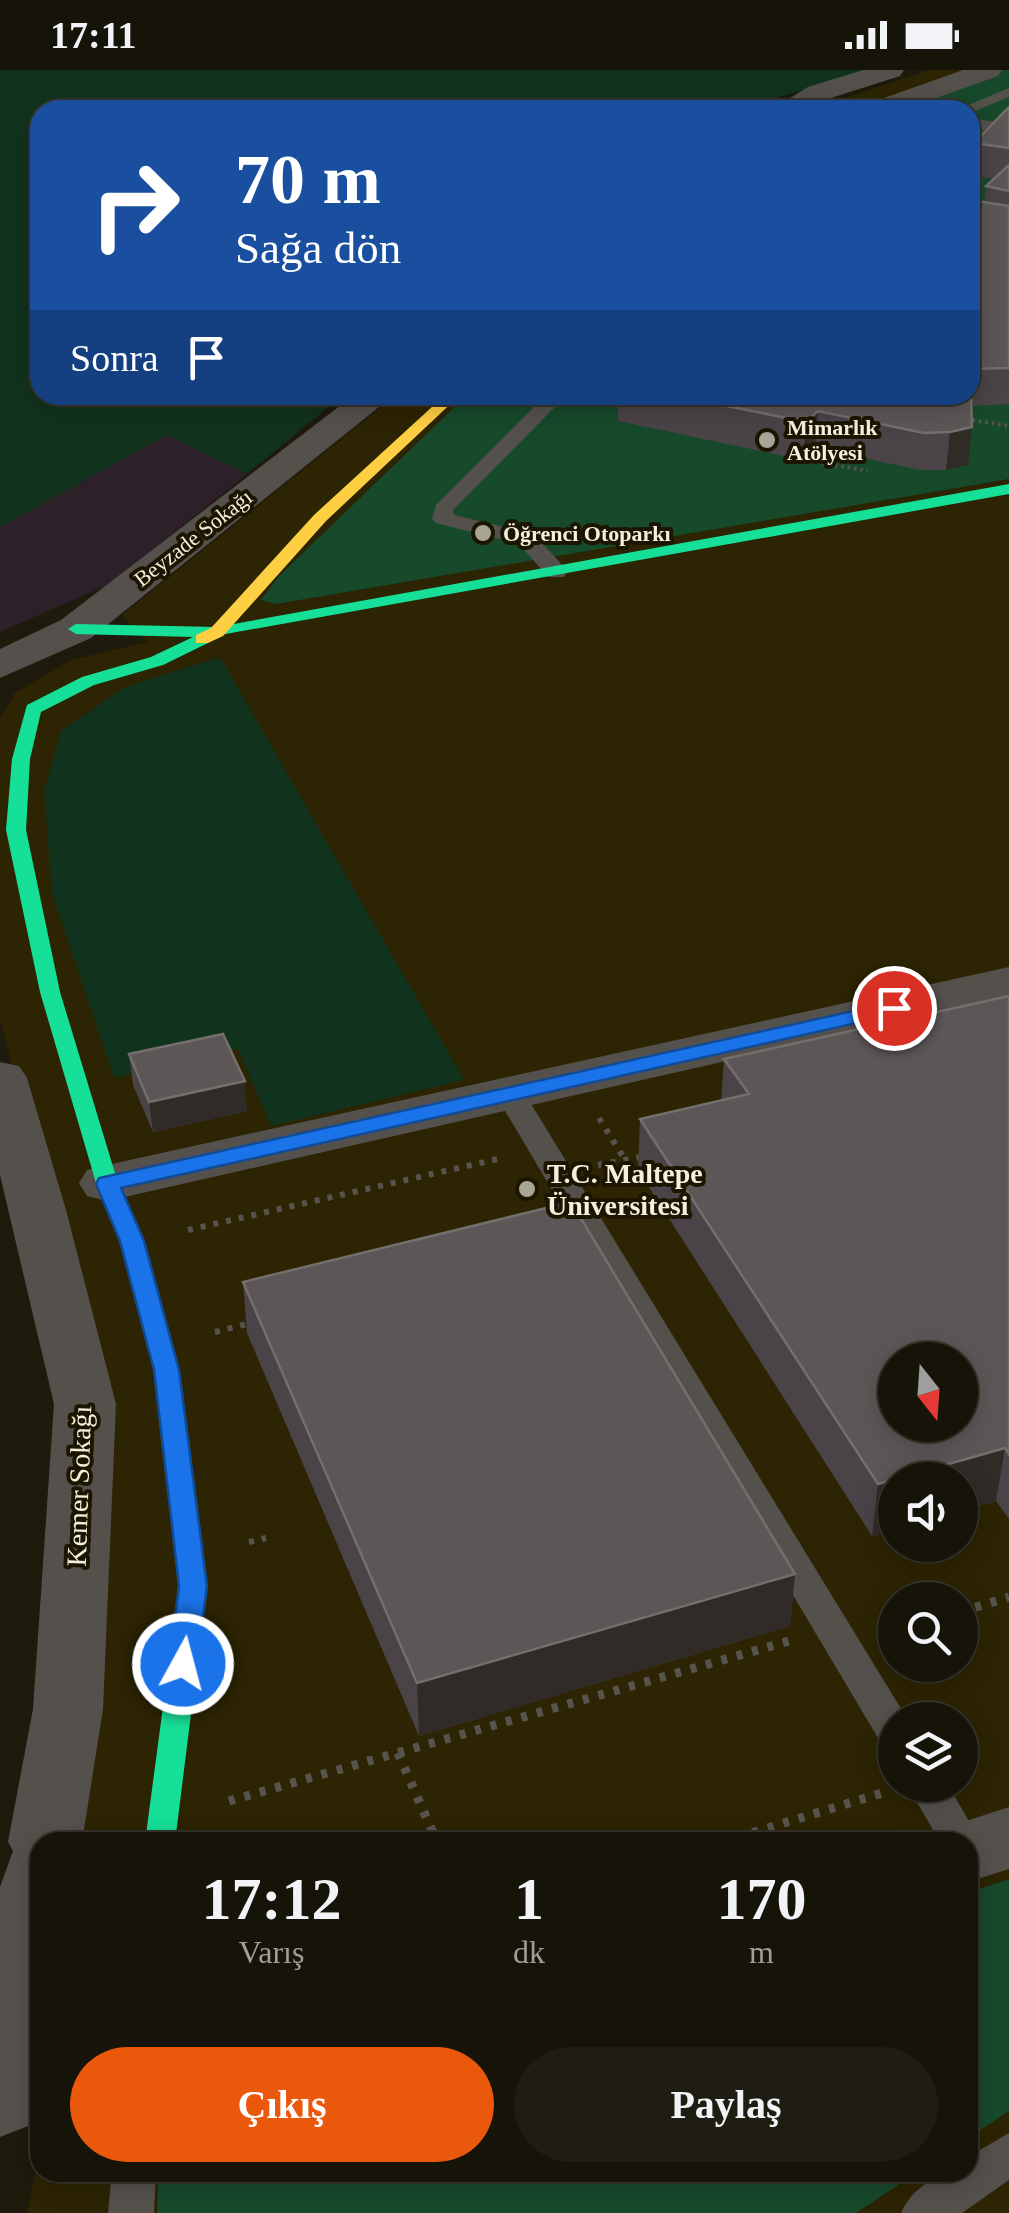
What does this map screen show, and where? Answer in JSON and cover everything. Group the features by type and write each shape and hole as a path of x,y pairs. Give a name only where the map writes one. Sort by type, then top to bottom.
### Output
{"street":[{"path":"806,100 892,70"},
{"path":"904,100 990,70"},
{"name":"Beyzade Sokağı","path":"0,666 76,630 363,405"},
{"path":"161,1831 193,1586 166,1370 132,1241 108,1184 50,992 16,830 21,759 33,709 88,681 157,661 217,632 320,518 442,405"},
{"path":"76,630 217,632 1009,489"},
{"path":"108,1184 1009,982"},
{"name":"Kemer Sokağı","path":"0,1078 38,1210 86,1404 68,1709 47,1832"},
{"path":"978,1848 1009,1838"},
{"path":"0,2100 30,1928"}],"lane":[{"path":"980,104 1009,92"},
{"path":"980,125 1009,129"},
{"path":"542,405 544,408 443,508 443,519 526,539 556,572"},
{"path":"510,1094 878,1704"},
{"path":"937,1802 956,1832"},
{"path":"978,2176 1009,2154"},
{"path":"132,2213 134,2182"},
{"path":"924,2213 969,2182"}],"path":[{"path":"955,417 1009,426"},
{"path":"842,438 818,462 898,477 943,499"},
{"path":"595,1111 625,1160"},
{"path":"132,1241 550,1160 625,1160 662,1152"},
{"path":"160,1344 253,1323"},
{"path":"978,1606 1009,1597"},
{"path":"161,1831 398,1753 792,1641 802,1658"},
{"path":"398,1753 433,1832"},
{"path":"872,1776 878,1786"},
{"path":"755,1832 878,1794"},
{"path":"887,1802 891,1810"}],"shaded area":[{"name":"T.C. Maltepe Üniversitesi","path":"930,70 1009,70 1009,2213 27,2213 33,2182 978,2182 978,1832 78,1832 100,1405 0,1019 0,718 15,693 71,660 147,642 122,615 384,405 980,405 980,100 838,100"},
{"path":"167,435 247,474 108,585 0,632 0,527"}],"green space":[{"path":"0,70 869,70 771,100 30,100 30,405 331,405 247,474 167,435 0,527"},
{"path":"998,70 1009,70 1009,479 276,604 261,600 278,577 457,405 980,405 980,100 933,100"},
{"path":"220,657 464,1080 271,1126 238,1049 114,1078 52,893 44,791 61,731 123,688"},
{"path":"1009,1879 1009,2111 978,2131 978,1890"},
{"path":"158,2182 902,2182 856,2213 157,2213"}],"building":[{"path":"1009,107 1009,148 980,144 980,137"},
{"path":"1009,165 1009,191 986,186"},
{"path":"980,201 1009,206 1009,368 980,369"},
{"path":"722,405 971,405 972,427 950,432 924,433 818,411 806,422"},
{"path":"1009,996 1009,1454 1005,1448 956,1462 878,1462 878,1484 640,1119 749,1094 724,1059"},
{"path":"223,1034 245,1081 149,1102 129,1054"},
{"path":"571,1202 795,1574 417,1683 243,1282"}],"traffic: fast":[{"path":"76,629 217,632 1009,489"},
{"path":"161,1832 193,1586 167,1370 132,1241 107,1183 50,992 16,830 21,759 33,709 88,681 157,661 202,639"}],"traffic: slow":[{"path":"202,639 217,632 320,518 442,405"}],"place":[{"name":"Mimarlık Atölyesi","path":"767,440"},
{"name":"Öğrenci Otoparkı","path":"483,533"},
{"name":"T.C. Maltepe Üniversitesi","path":"527,1189"}],"route":[{"path":"183,1664 193,1586 166,1370 132,1241 108,1184 894,1008"}]}
